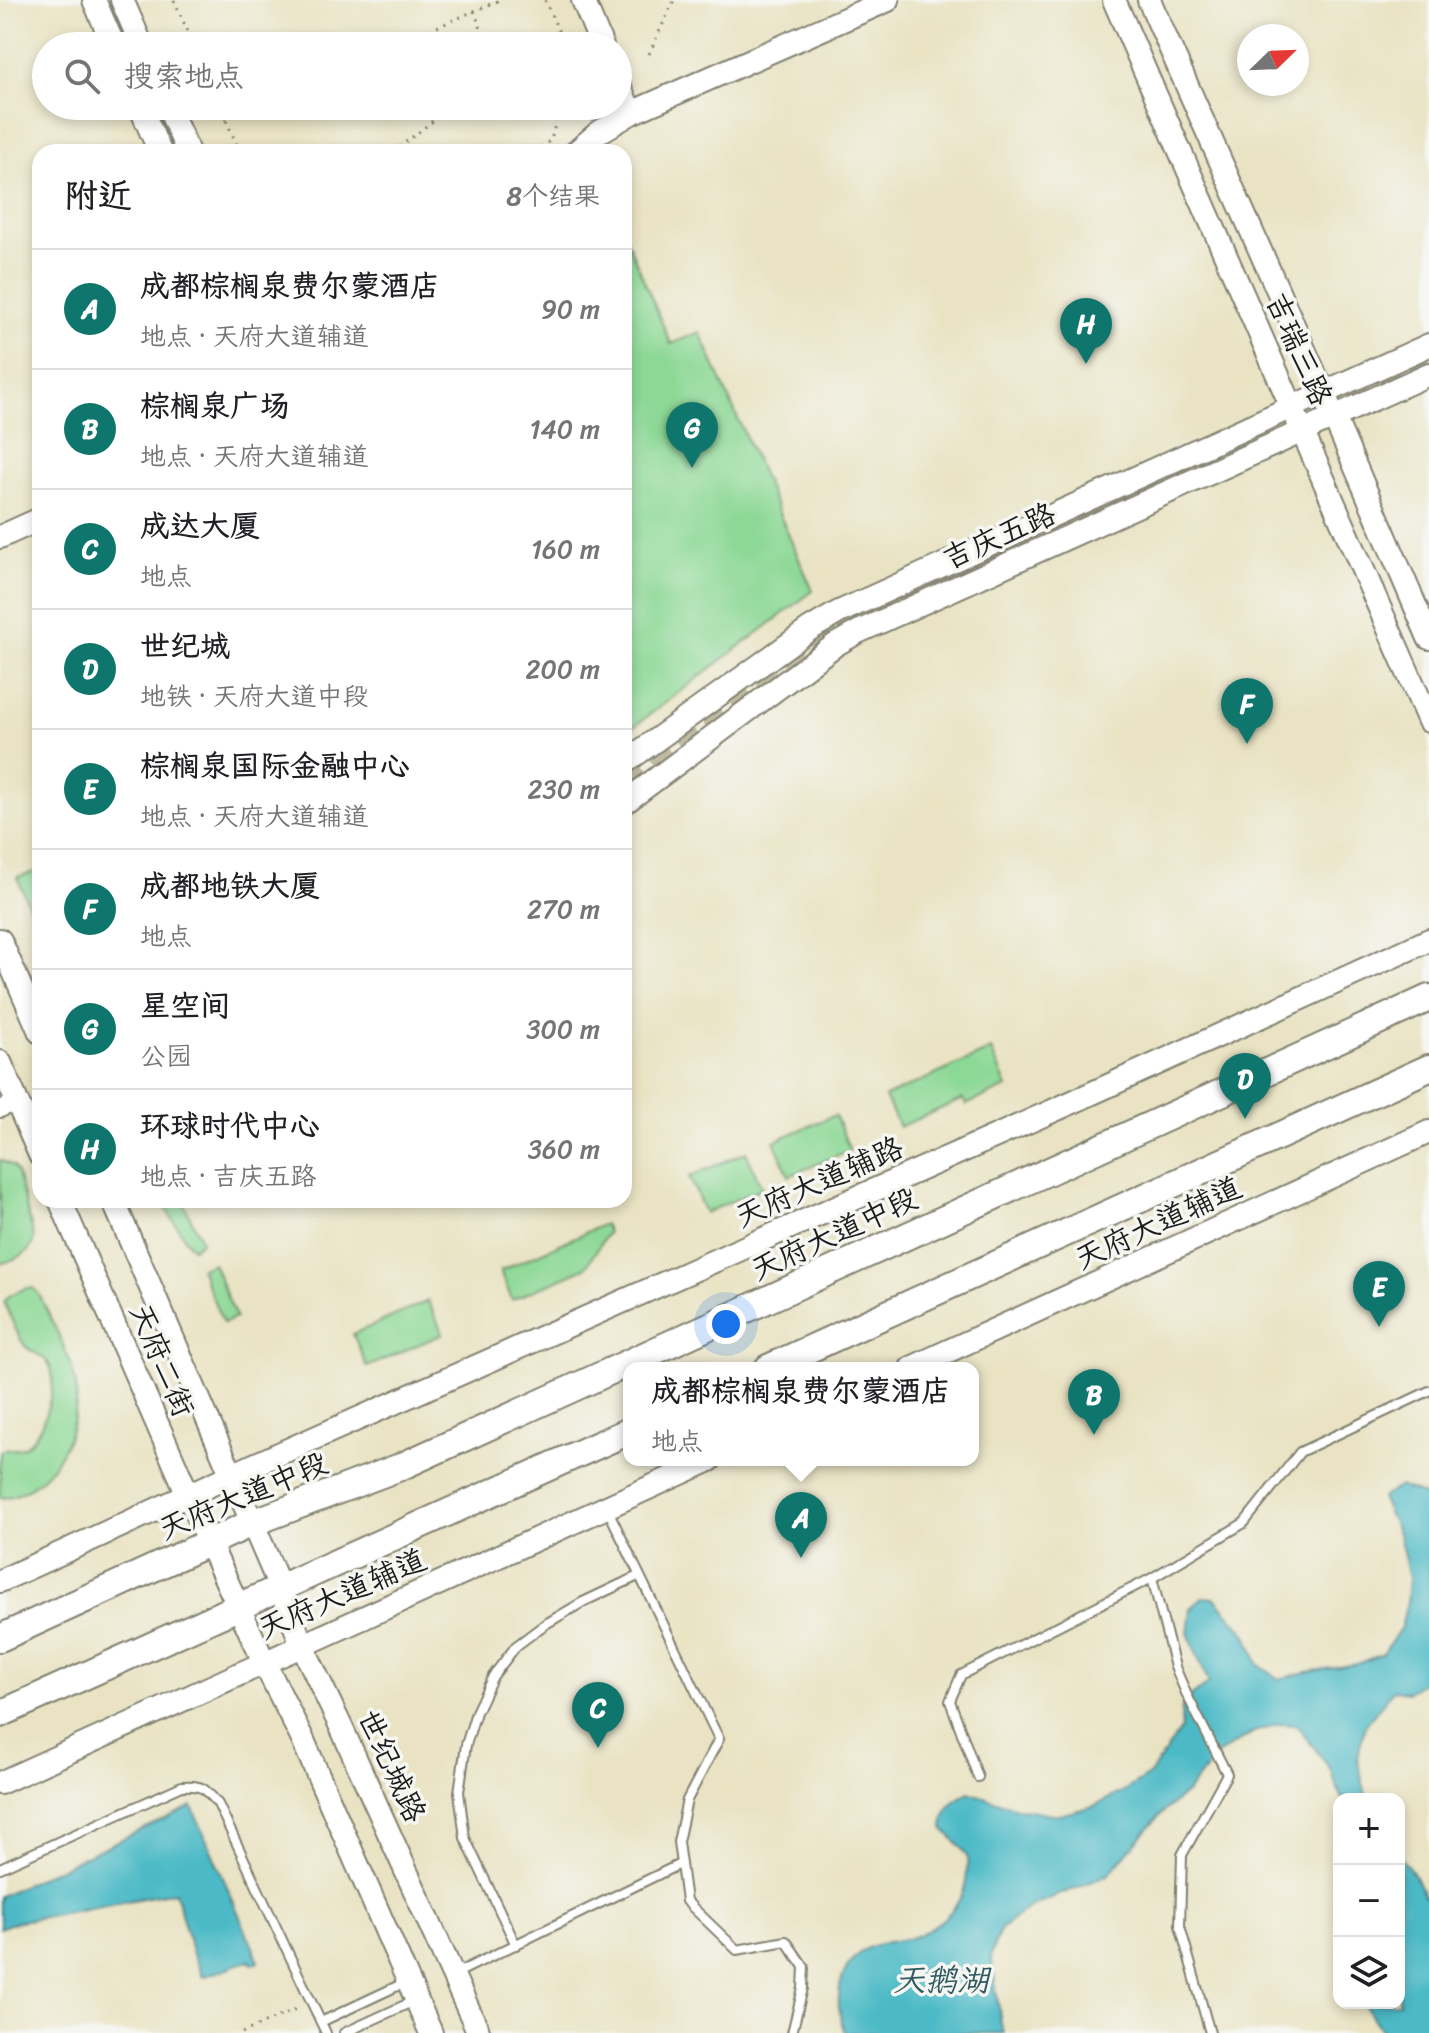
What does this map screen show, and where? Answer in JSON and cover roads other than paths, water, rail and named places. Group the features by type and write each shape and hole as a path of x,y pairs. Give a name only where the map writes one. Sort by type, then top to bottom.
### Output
{"main road":[{"name":"天府大道中段","path":"630,1362 1429,998"},
{"path":"781,1362 1429,1068"},
{"name":"天府大道中段","path":"0,1638 252,1523 400,1467 623,1365"},
{"path":"0,1714 623,1434"}],"street":[{"path":"94,0 108,32"},
{"path":"122,0 136,32"},
{"path":"583,0 596,32"},
{"path":"632,113 888,0"},
{"name":"吉瑞三路","path":"1114,0 1429,721"},
{"name":"吉瑞三路","path":"1149,0 1429,638"},
{"path":"146,120 157,144"},
{"path":"174,120 185,144"},
{"path":"585,144 619,120"},
{"name":"吉庆五路","path":"632,757 810,629 839,612 1429,345"},
{"name":"吉庆五路","path":"632,797 846,639 1429,374"},
{"path":"0,537 32,523"},
{"path":"0,940 32,1014"},
{"name":"天府大道辅路","path":"232,1476 1429,940"},
{"path":"0,1062 8,1106 32,1143"},
{"name":"天府大道辅道","path":"924,1362 1429,1132"},
{"name":"天府二街","path":"63,1208 209,1543"},
{"name":"天府二街","path":"116,1208 252,1523"},
{"name":"天府大道辅道","path":"0,1783 697,1466"},
{"path":"0,1581 232,1476"},
{"name":"世纪城路","path":"252,1523 302,1645 479,2033"},
{"path":"209,1543 302,1738 431,2033"}],"lane":[{"path":"978,1777 950,1701 961,1675 1152,1578 1244,1523 1300,1452 1429,1391"},
{"path":"606,1507 719,1739 687,1800 678,1842 686,1901 737,1950 786,1941 804,1967 803,1988 792,2033"},
{"path":"516,1945 465,1838 459,1792 466,1745 476,1712 493,1676 516,1646 583,1602 638,1576"},
{"path":"1152,1578 1175,1667 1227,1774 1182,1855 1180,1926 1210,2033"},
{"path":"0,1868 182,1786 197,1785 209,1792 218,1804 326,2033"},
{"path":"454,1975 680,1864"},
{"path":"321,2022 412,1990"},
{"path":"344,2033 412,1990"}],"water":[{"name":"天鹅湖","path":"1400,1486 1423,1495 1429,1505 1429,1679 1408,1692 1393,1690 1365,1726 1357,1758 1366,1793 1340,1793 1330,1769 1297,1725 1279,1724 1254,1732 1217,1755 1188,1791 1159,1816 1108,1875 1029,1907 1000,1930 991,1955 1004,2033 845,2033 839,1997 844,1973 850,1963 870,1947 913,1937 934,1926 951,1911 963,1892 967,1857 943,1828 947,1810 954,1802 969,1792 1017,1808 1059,1815 1094,1806 1150,1774 1181,1729 1182,1706 1209,1683 1188,1633 1191,1609 1202,1597 1215,1598 1247,1635 1258,1664 1279,1679 1357,1664 1383,1654 1401,1627 1409,1578 1399,1535 1381,1498"},
{"path":"192,1806 259,1961 252,1964 250,1960 203,1977 192,1952 175,1892 15,1922 0,1928 0,1896"},
{"path":"1405,1864 1424,1896 1429,1899 1429,2033 1383,2033 1367,2009 1405,2009"}],"tunnel":[{"path":"632,776 821,639 856,618 1429,360"}],"place":[{"name":"环球时代中心","path":"1086,364"},
{"name":"星空间","path":"692,468"},
{"name":"成都地铁大厦","path":"1247,744"},
{"name":"世纪城","path":"1245,1119"},
{"name":"棕榈泉国际金融中心","path":"1379,1327"},
{"name":"棕榈泉广场","path":"1094,1435"},
{"name":"成都棕榈泉费尔蒙酒店","path":"801,1558"},
{"name":"成达大厦","path":"598,1748"}]}
